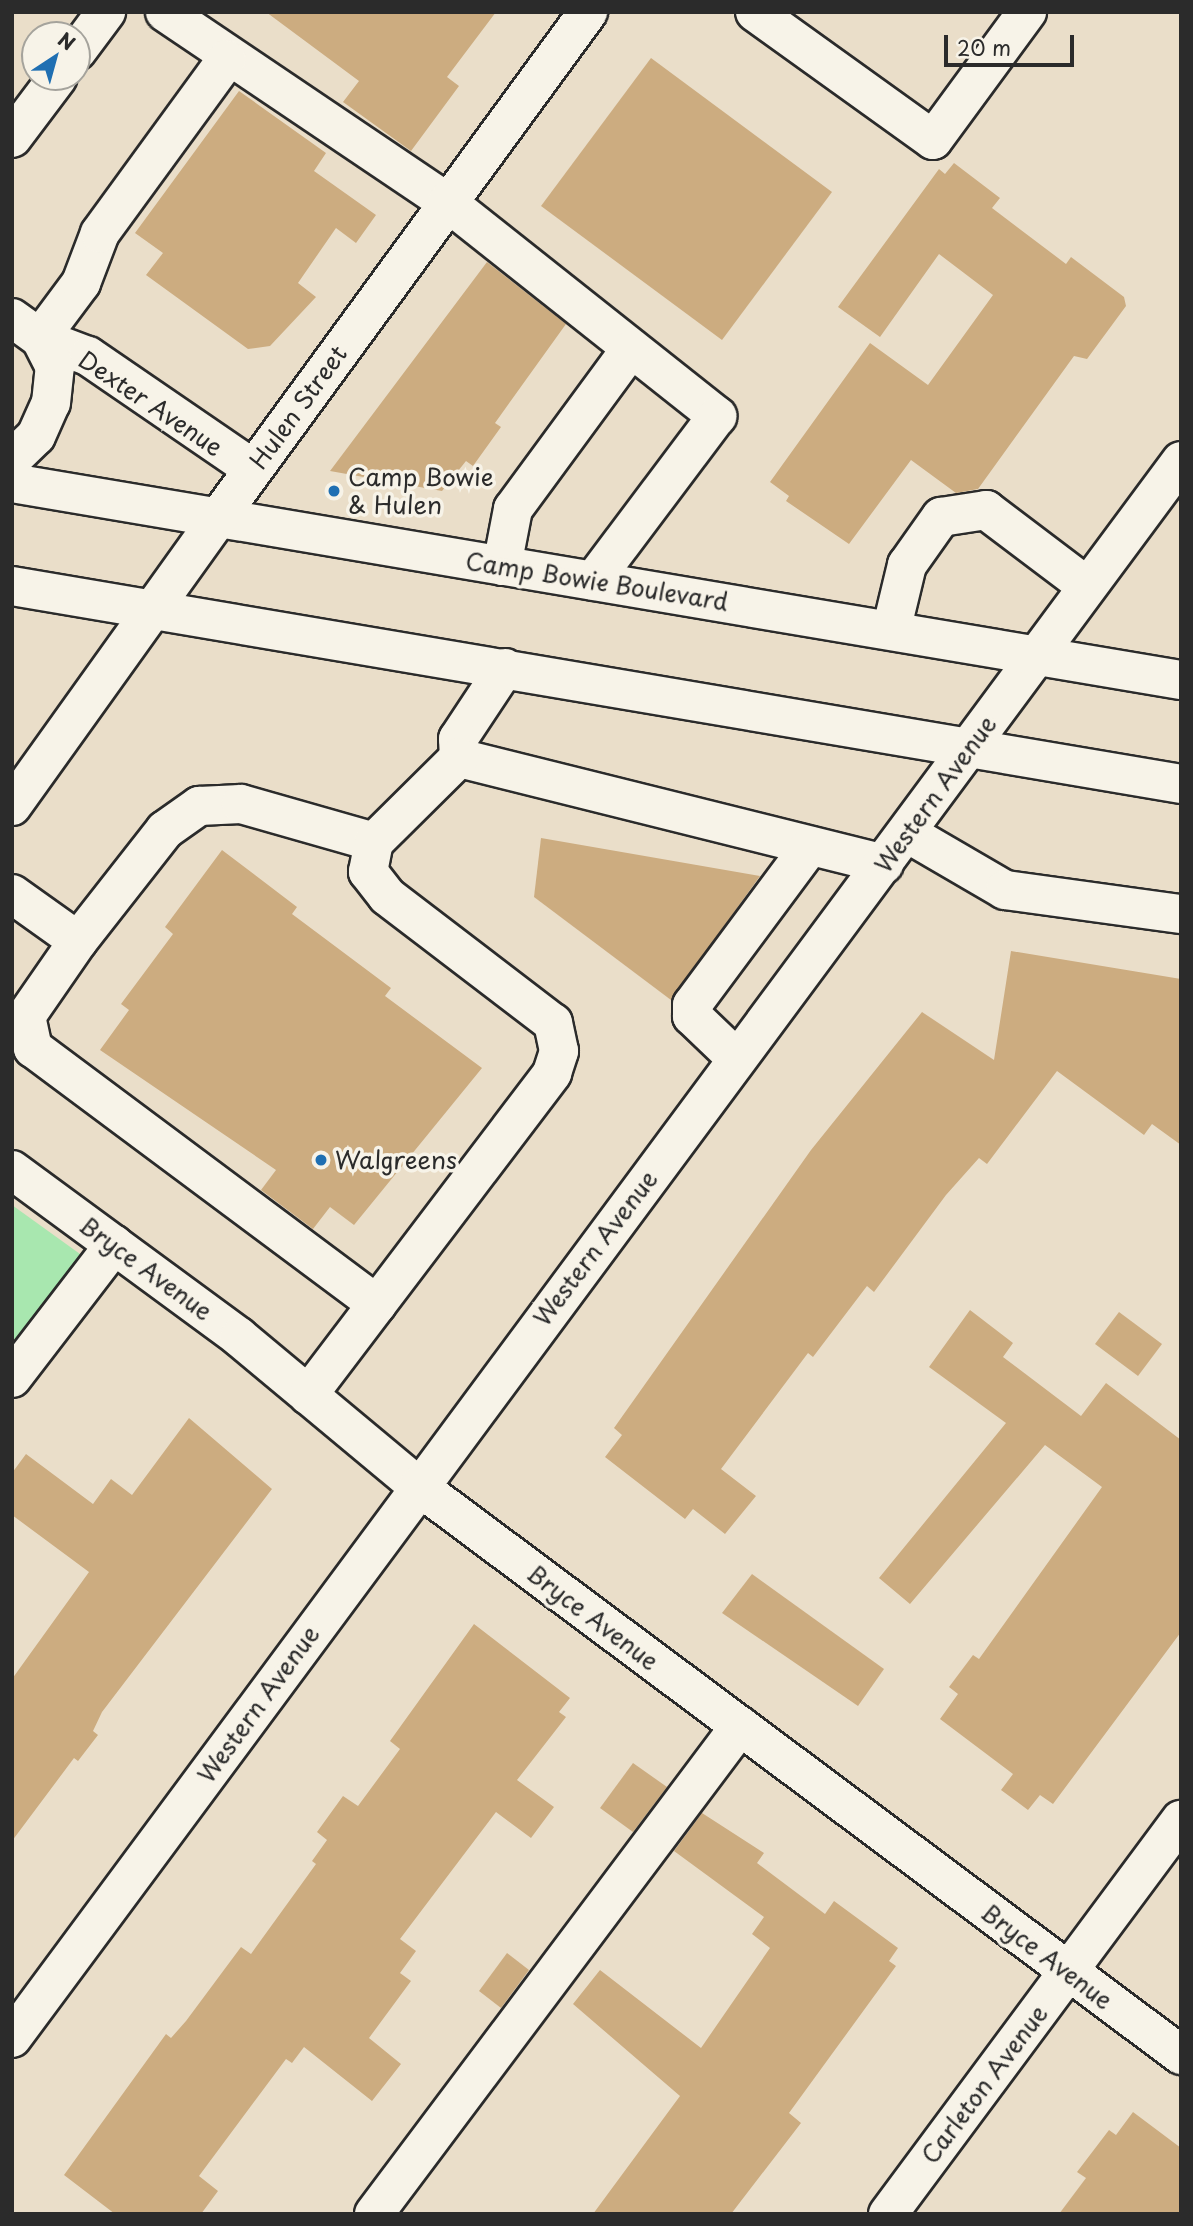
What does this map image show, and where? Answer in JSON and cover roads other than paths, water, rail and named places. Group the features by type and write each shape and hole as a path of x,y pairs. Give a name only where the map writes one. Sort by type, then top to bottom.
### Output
{"street":[{"path":"91,32 106,12"},
{"path":"165,12 227,59 447,202 630,350 717,416 593,581"},
{"name":"Hulen Street","path":"12,806 154,612 253,469 588,12"},
{"path":"755,12 933,140 1027,12"},
{"path":"12,459 36,436 51,403 55,367 26,328 81,283 100,233 227,59"},
{"path":"12,138 47,91"},
{"name":"Dexter Avenue","path":"26,328 88,356 253,469"},
{"path":"502,566 513,509 630,350"},
{"name":"Western Avenue","path":"12,2038 736,1058 972,746 1084,584 1181,461"},
{"name":"Camp Bowie Boulevard","path":"12,483 593,581 892,627 1181,680"},
{"path":"892,627 907,565 941,517 986,510 1084,584"},
{"path":"12,586 154,612 972,746 1181,784"},
{"path":"309,1395 552,1073 559,1051 552,1023 387,896 368,872 374,842 459,758 458,739 505,668"},
{"path":"459,758 884,864"},
{"path":"374,842 241,804 199,806 165,830 78,941 26,1016 33,1048 377,1304"},
{"path":"907,834 1005,890 1181,914"},
{"path":"736,1058 692,1016 692,1005 810,846"},
{"path":"12,894 78,941"},
{"name":"Bryce Avenue","path":"12,1170 309,1395 418,1486 1181,2055"},
{"path":"12,1378 114,1245"},
{"path":"374,2214 740,1726"},
{"name":"Carleton Avenue","path":"888,2214 1181,1820"}],"place":[{"name":"Camp Bowie & Hulen","path":"334,491"},
{"name":"Walgreens","path":"321,1160"}]}
